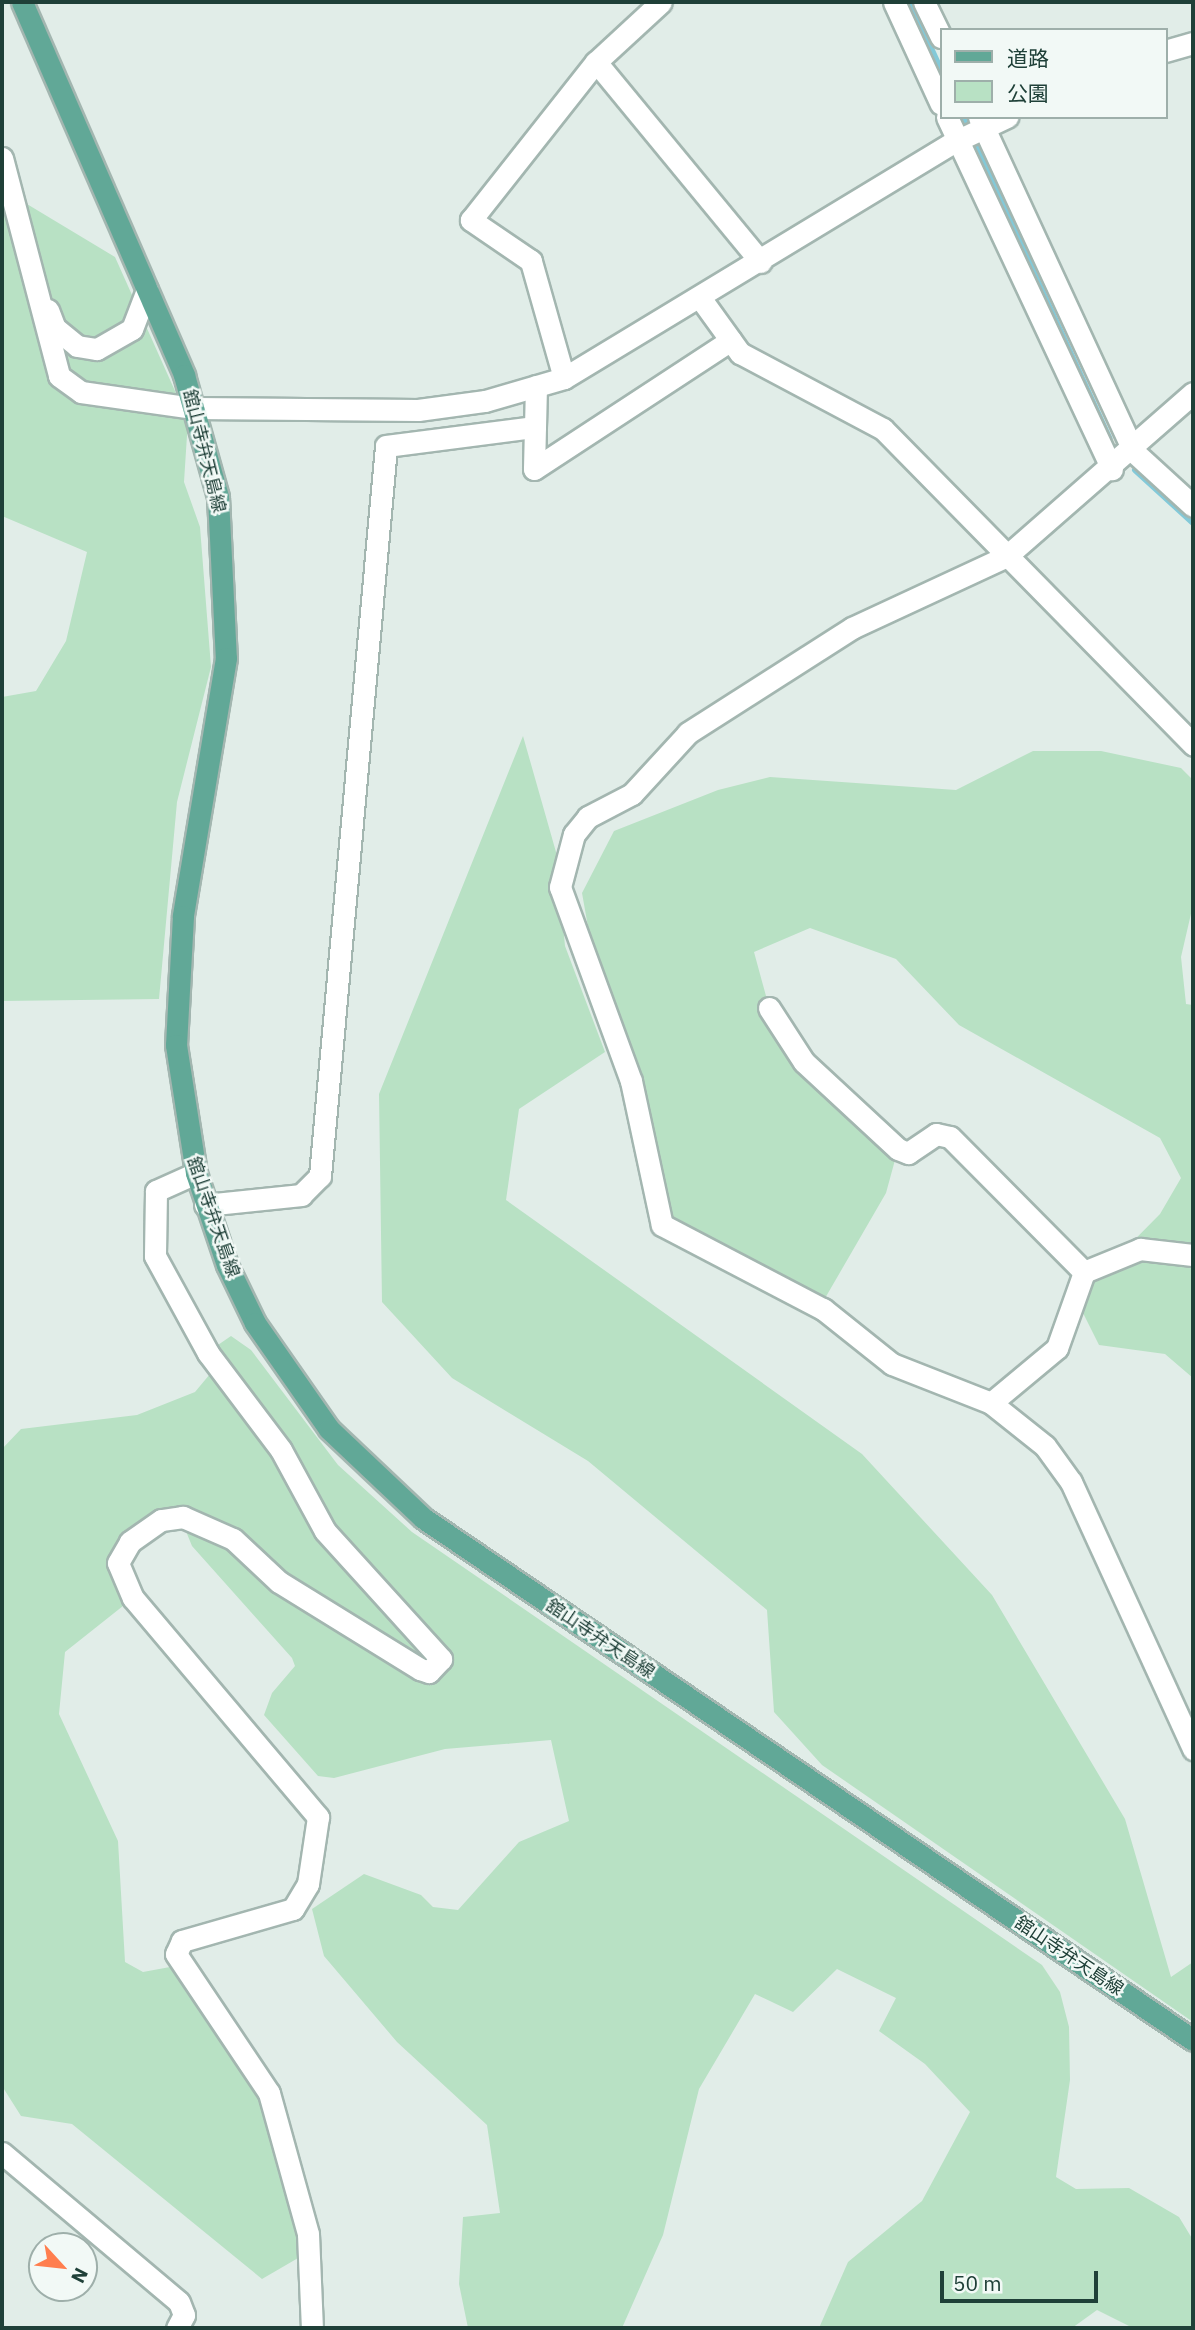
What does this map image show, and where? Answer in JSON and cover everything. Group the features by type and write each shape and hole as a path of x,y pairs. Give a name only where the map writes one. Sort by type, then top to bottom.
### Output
{"main road":[{"name":"舘山寺弁天島線","path":"22,2 147,289 194,408 218,497 228,594 223,690 177,981 179,1078 196,1173 205,1205 236,1285 272,1351 329,1429 398,1497 1193,2040"}],"street":[{"path":"564,378 531,261 471,220 596,62 660,2"},
{"path":"894,2 940,102"},
{"path":"925,2 940,35"},
{"path":"1167,50 1193,43"},
{"path":"596,62 761,262"},
{"path":"951,119 972,131 1133,452 1193,506"},
{"path":"2,158 59,376 81,392 194,408 418,410 564,378 701,299 972,131 1002,119"},
{"path":"972,131 1112,468"},
{"path":"30,267 55,328 77,346 97,349 124,335 147,289"},
{"path":"701,299 740,353 883,429 1193,745"},
{"path":"536,386 534,469 731,340"},
{"path":"1193,393 1133,452 1007,556 852,628 688,733 632,794 588,817 574,834 560,887 631,1081 662,1225 823,1309 892,1364 991,1403 1059,1460 1193,1749"},
{"path":"205,1205 301,1195 320,1176 386,446 535,427"},
{"path":"769,1007 804,1062 898,1149 908,1153 936,1134 950,1138 1084,1272"},
{"path":"196,1173 156,1191 155,1256 208,1353 281,1450 325,1531 440,1659 429,1672 420,1668 279,1582 233,1539 183,1517 161,1520 130,1542 118,1563 133,1598 318,1817 308,1884 292,1909 182,1941 176,1954 269,2093 309,2234 312,2328"},
{"path":"991,1403 1057,1348 1084,1272 1140,1250 1193,1255"},
{"path":"2,2153 179,2302 184,2315 177,2328"}],"green space":[{"path":"2,189 115,257 188,420 184,482 200,527 211,667 177,802 159,999 2,1001 2,697 36,691 66,641 87,552 2,516"},
{"path":"523,736 556,852 565,946 605,1052 519,1109 506,1200 862,1454 992,1595 1125,1819 1171,1977 1193,1962 1193,2022 822,1765 774,1712 767,1610 588,1461 452,1378 382,1302 379,1094"},
{"path":"1033,751 1101,751 1181,768 1193,780 1193,905 1181,957 1186,1004 1193,1005 1193,1378 1165,1354 1099,1345 1076,1299 1160,1214 1181,1178 1160,1138 959,1025 896,959 810,928 754,952 769,1007 819,1076 898,1149 886,1193 824,1300 658,1212 601,1000 582,893 614,831 718,790 770,777 956,790"},
{"path":"231,1336 251,1350 338,1465 412,1532 1042,1965 1060,1992 1069,2027 1070,2080 1056,2177 1076,2189 1129,2188 1179,2217 1193,2240 1193,2328 1133,2328 1097,2310 1072,2328 819,2328 848,2262 922,2201 970,2112 925,2064 879,2031 896,1998 837,1969 793,2012 755,1994 699,2089 663,2235 622,2328 468,2328 459,2284 463,2217 500,2213 487,2125 397,2042 324,1956 312,1909 364,1874 421,1895 433,1907 458,1910 519,1842 569,1821 551,1740 445,1749 334,1778 318,1776 264,1715 272,1693 295,1666 292,1658 192,1546 181,1519 126,1537 128,1602 65,1652 59,1714 118,1841 125,1962 143,1972 170,1967 263,2096 305,2254 262,2279 72,2124 21,2116 2,2086 2,1449 21,1429 137,1415 195,1392 210,1374 215,1347"}],"waterway":[{"path":"910,2 940,68"},
{"path":"964,119 1109,438"},
{"path":"1135,470 1193,523"}]}
